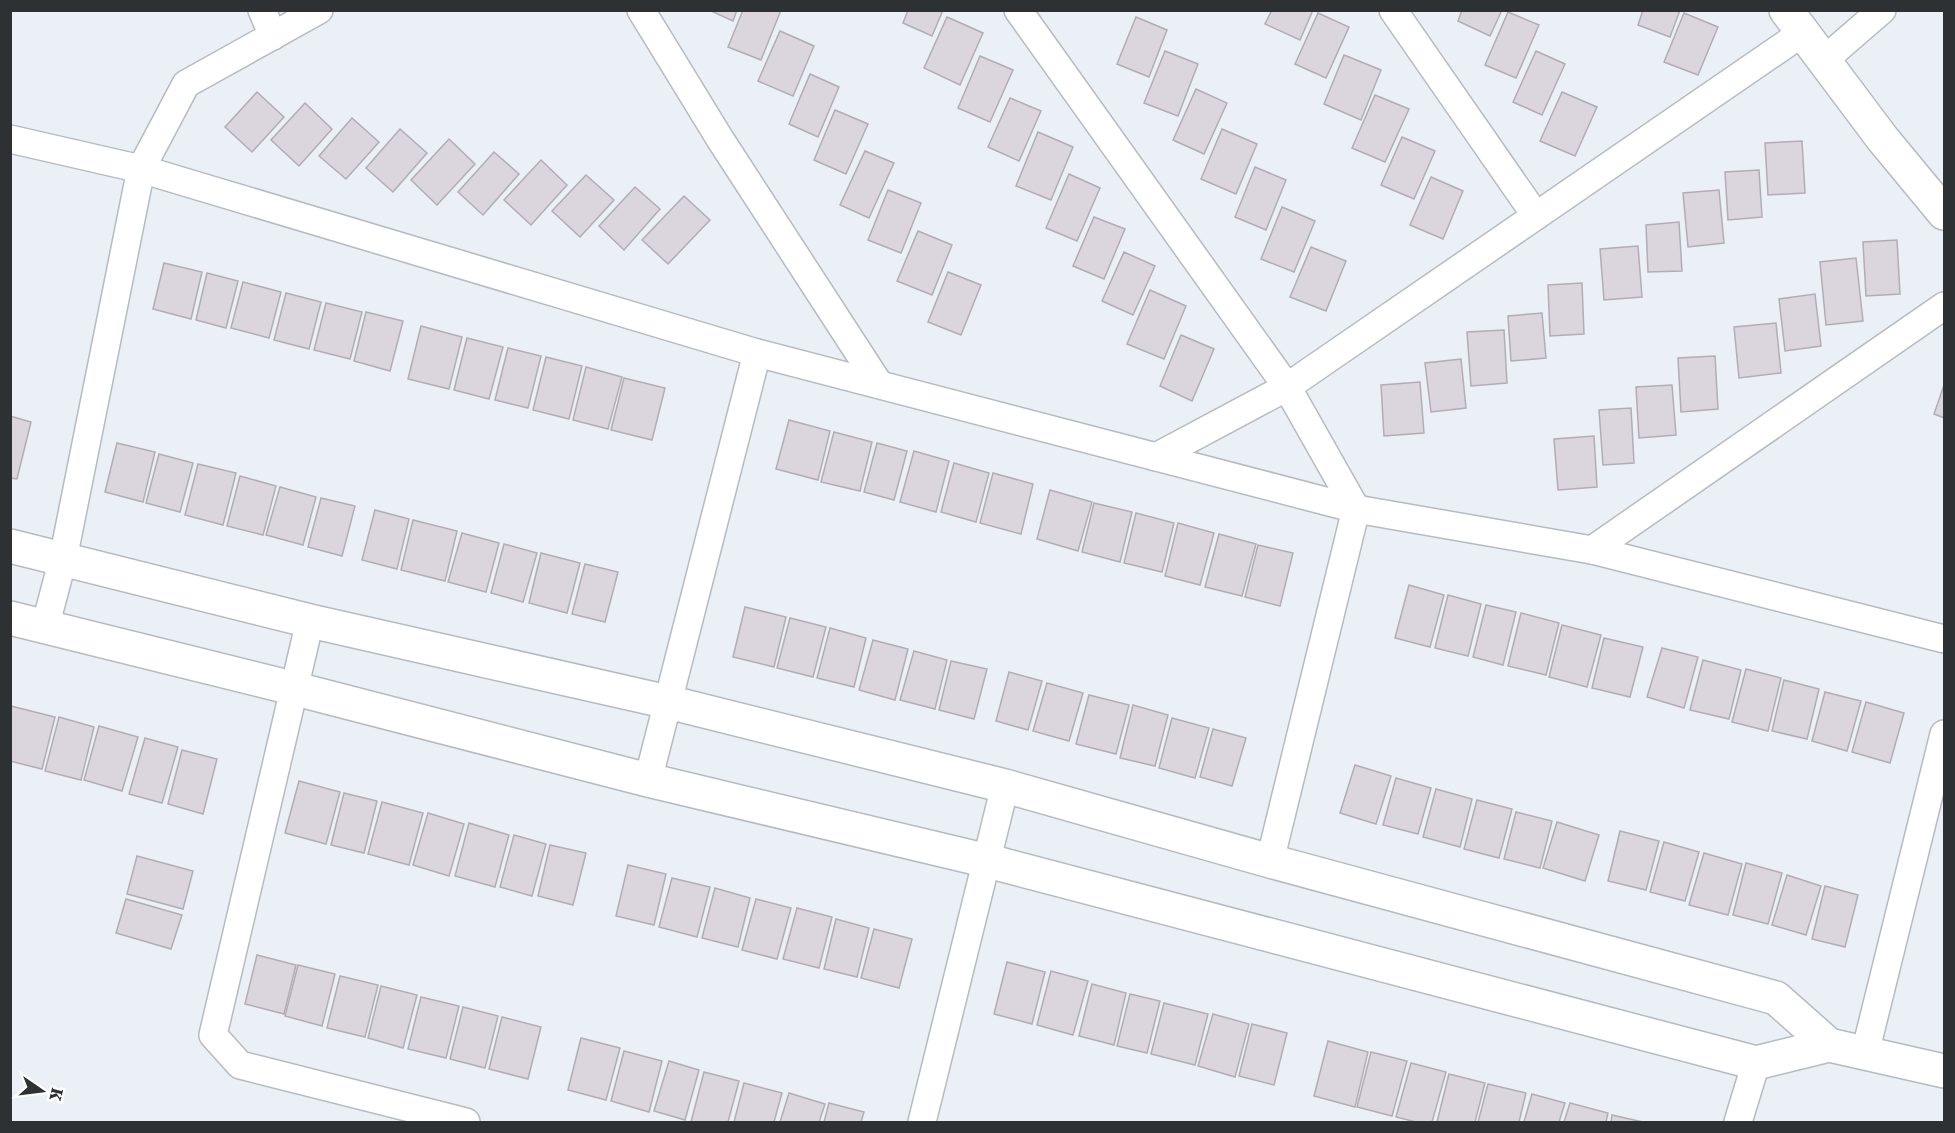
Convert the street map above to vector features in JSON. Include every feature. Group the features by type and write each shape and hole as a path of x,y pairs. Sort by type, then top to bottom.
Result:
{"street":[{"path":"262,10 273,36"},
{"path":"45,627 63,559 141,169 186,84 319,10"},
{"path":"641,10 720,139 879,384"},
{"path":"1018,10 1287,387 1356,509 1270,861"},
{"path":"1393,10 1536,216"},
{"path":"1823,61 1882,10"},
{"path":"1156,457 1287,387 1536,216 1794,22 1882,138 1944,213"},
{"path":"10,139 141,169 757,352 1356,509 1592,550 1944,639"},
{"path":"1592,550 1944,306"},
{"path":"648,780 757,352"},
{"path":"10,546 310,621 668,702 1005,786 1270,861 1776,998 1829,1045"},
{"path":"10,618 648,780 988,861 1756,1063 1829,1045 1944,1071"},
{"path":"310,621 296,689 213,1035 240,1065 466,1122"},
{"path":"1866,1053 1944,734"},
{"path":"922,1122 1005,786"},
{"path":"1738,1122 1756,1063"}],"building":[{"path":"709,10 737,10 733,21"},
{"path":"743,10 781,10 761,60 728,47"},
{"path":"908,10 943,10 932,36 903,23"},
{"path":"1272,10 1313,10 1300,40 1265,24"},
{"path":"1462,10 1502,10 1490,36 1458,21"},
{"path":"1643,10 1680,10 1670,37 1638,25"},
{"path":"1508,12 1539,25 1516,78 1485,65"},
{"path":"1318,13 1349,27 1326,78 1295,64"},
{"path":"1684,13 1718,27 1698,75 1664,62"},
{"path":"947,17 983,33 960,85 924,68"},
{"path":"1136,17 1167,30 1149,77 1117,64"},
{"path":"780,31 814,46 793,96 758,81"},
{"path":"1165,51 1198,64 1178,116 1144,103"},
{"path":"1536,51 1565,64 1542,115 1513,102"},
{"path":"1344,55 1381,70 1361,120 1324,104"},
{"path":"980,56 1013,70 990,122 958,108"},
{"path":"810,74 839,87 818,137 789,124"},
{"path":"1196,89 1227,103 1204,154 1173,140"},
{"path":"257,92 284,117 252,152 225,127"},
{"path":"1562,92 1597,107 1575,156 1540,141"},
{"path":"1375,95 1409,109 1385,162 1352,148"},
{"path":"1010,98 1041,111 1019,161 988,147"},
{"path":"305,103 332,129 299,166 271,140"},
{"path":"835,110 868,124 846,174 814,160"},
{"path":"352,118 379,142 346,179 319,156"},
{"path":"400,129 427,153 393,192 366,168"},
{"path":"1222,129 1257,144 1236,194 1201,179"},
{"path":"1038,132 1073,147 1051,200 1016,186"},
{"path":"1402,137 1435,151 1414,199 1381,185"},
{"path":"449,139 475,164 437,205 411,180"},
{"path":"1802,141 1805,193 1768,195 1765,143"},
{"path":"865,151 894,163 869,218 840,205"},
{"path":"494,152 519,174 483,215 458,192"},
{"path":"541,160 567,185 531,225 504,200"},
{"path":"1255,167 1286,180 1266,230 1235,217"},
{"path":"1759,170 1762,217 1728,220 1725,172"},
{"path":"1069,174 1100,188 1077,241 1046,228"},
{"path":"586,175 614,200 580,237 552,211"},
{"path":"1431,177 1463,191 1443,239 1410,225"},
{"path":"635,187 660,209 624,250 599,226"},
{"path":"888,190 921,203 901,253 868,240"},
{"path":"1719,190 1724,243 1688,247 1683,193"},
{"path":"684,196 710,220 668,264 642,240"},
{"path":"1282,207 1315,221 1294,272 1261,259"},
{"path":"1094,217 1125,229 1104,279 1073,266"},
{"path":"1679,222 1682,271 1648,272 1646,225"},
{"path":"918,231 952,245 932,295 897,281"},
{"path":"1897,240 1900,294 1866,296 1863,242"},
{"path":"1638,246 1642,297 1604,300 1600,249"},
{"path":"1311,247 1346,261 1326,311 1290,297"},
{"path":"1124,252 1155,266 1133,315 1102,301"},
{"path":"1856,258 1863,321 1826,325 1820,262"},
{"path":"164,263 202,272 191,319 153,309"},
{"path":"948,272 981,285 961,335 928,322"},
{"path":"207,273 238,281 226,328 196,320"},
{"path":"243,282 281,292 269,338 231,328"},
{"path":"1582,283 1584,334 1550,336 1548,285"},
{"path":"1150,290 1186,306 1164,359 1127,344"},
{"path":"286,293 321,302 309,349 274,340"},
{"path":"1815,294 1821,346 1785,351 1779,299"},
{"path":"326,303 362,312 350,359 314,350"},
{"path":"366,312 403,321 390,371 354,361"},
{"path":"1542,313 1546,358 1511,361 1508,316"},
{"path":"1776,323 1781,373 1739,378 1734,327"},
{"path":"421,326 462,337 449,389 408,379"},
{"path":"1504,330 1507,383 1471,386 1467,332"},
{"path":"1181,335 1214,349 1192,401 1160,386"},
{"path":"467,338 503,347 489,399 454,390"},
{"path":"508,348 541,356 528,408 495,400"},
{"path":"1715,356 1718,409 1681,412 1678,358"},
{"path":"546,357 582,366 569,419 533,410"},
{"path":"1461,359 1466,408 1431,412 1425,363"},
{"path":"586,367 622,377 608,429 573,420"},
{"path":"624,378 665,388 652,440 611,430"},
{"path":"1420,382 1424,433 1384,436 1381,385"},
{"path":"1672,385 1676,435 1639,438 1636,387"},
{"path":"1944,385 1944,418 1934,414"},
{"path":"1631,408 1634,463 1603,465 1599,410"},
{"path":"10,416 31,422 17,479 10,478"},
{"path":"789,420 830,431 818,480 776,469"},
{"path":"834,432 872,442 860,491 821,482"},
{"path":"1594,436 1597,487 1558,490 1554,439"},
{"path":"117,443 155,452 143,502 105,492"},
{"path":"877,443 907,451 894,500 864,492"},
{"path":"914,451 949,461 936,512 900,502"},
{"path":"159,454 193,463 180,512 146,503"},
{"path":"954,463 989,473 976,522 941,512"},
{"path":"198,464 236,473 223,525 185,515"},
{"path":"993,473 1033,484 1021,534 980,523"},
{"path":"240,476 276,486 263,535 227,526"},
{"path":"280,487 316,497 303,545 266,535"},
{"path":"1050,490 1092,502 1078,551 1037,539"},
{"path":"321,498 355,506 342,556 308,547"},
{"path":"1094,503 1132,512 1120,562 1082,552"},
{"path":"375,510 409,519 397,569 362,560"},
{"path":"1136,513 1174,523 1162,572 1124,563"},
{"path":"413,520 457,531 445,581 401,570"},
{"path":"1178,523 1214,533 1200,585 1165,576"},
{"path":"462,533 499,543 486,592 448,582"},
{"path":"1219,534 1256,544 1242,596 1205,587"},
{"path":"504,544 537,553 523,602 491,593"},
{"path":"1258,545 1293,553 1280,606 1245,597"},
{"path":"541,553 580,563 567,613 529,603"},
{"path":"585,564 618,572 605,622 572,614"},
{"path":"1409,585 1444,595 1430,647 1395,638"},
{"path":"1448,595 1481,604 1468,656 1435,648"},
{"path":"1486,605 1516,612 1503,665 1473,657"},
{"path":"745,607 786,617 774,667 733,657"},
{"path":"1521,613 1559,623 1546,675 1508,666"},
{"path":"790,618 826,627 813,677 777,668"},
{"path":"1562,625 1601,635 1587,687 1549,677"},
{"path":"830,628 866,638 854,687 817,678"},
{"path":"1604,638 1643,647 1630,697 1592,688"},
{"path":"873,640 908,649 895,700 859,690"},
{"path":"1662,648 1698,657 1684,708 1647,697"},
{"path":"914,651 947,660 935,709 900,700"},
{"path":"1703,660 1741,670 1729,719 1690,710"},
{"path":"951,661 987,669 974,719 939,710"},
{"path":"1746,669 1781,678 1768,731 1732,722"},
{"path":"1009,672 1042,681 1028,730 996,721"},
{"path":"1784,680 1819,689 1807,739 1772,731"},
{"path":"1047,683 1083,693 1069,741 1033,731"},
{"path":"1825,692 1861,701 1847,751 1812,741"},
{"path":"1089,695 1129,705 1116,754 1076,744"},
{"path":"1866,702 1904,713 1890,763 1852,752"},
{"path":"1133,705 1168,715 1155,766 1120,758"},
{"path":"11,706 55,717 42,769 10,761"},
{"path":"59,717 94,727 81,780 45,771"},
{"path":"1172,718 1209,728 1195,778 1159,768"},
{"path":"99,726 138,737 122,791 84,780"},
{"path":"1213,729 1246,738 1232,786 1200,777"},
{"path":"145,738 178,747 162,803 129,794"},
{"path":"182,750 217,759 203,814 168,804"},
{"path":"1355,765 1391,776 1376,824 1340,813"},
{"path":"1396,778 1431,788 1418,834 1383,825"},
{"path":"299,781 340,792 326,844 285,833"},
{"path":"1436,789 1472,799 1460,847 1423,837"},
{"path":"344,793 377,801 364,853 331,845"},
{"path":"1477,800 1512,809 1499,858 1464,849"},
{"path":"382,802 423,813 409,865 368,854"},
{"path":"1516,812 1552,821 1540,868 1504,859"},
{"path":"428,813 464,824 449,876 413,865"},
{"path":"1557,822 1599,835 1585,881 1543,868"},
{"path":"469,823 509,835 495,887 455,876"},
{"path":"1620,831 1659,841 1646,890 1608,881"},
{"path":"514,835 546,844 532,896 500,887"},
{"path":"1664,842 1699,852 1685,901 1650,892"},
{"path":"550,845 586,853 573,905 538,896"},
{"path":"1704,853 1742,864 1728,915 1689,905"},
{"path":"137,856 193,871 183,909 127,894"},
{"path":"1746,863 1782,873 1768,924 1733,915"},
{"path":"628,865 666,874 654,925 616,916"},
{"path":"1787,875 1821,886 1806,935 1772,925"},
{"path":"672,878 710,887 697,937 659,927"},
{"path":"1825,886 1858,895 1845,947 1812,939"},
{"path":"715,888 750,898 738,947 702,938"},
{"path":"126,899 182,915 171,949 116,933"},
{"path":"756,899 791,908 777,959 742,950"},
{"path":"797,908 832,917 819,968 783,959"},
{"path":"836,919 869,928 857,977 824,969"},
{"path":"874,929 912,939 899,988 861,978"},
{"path":"257,955 296,965 284,1014 245,1004"},
{"path":"1007,962 1045,972 1032,1024 994,1014"},
{"path":"298,965 335,974 322,1026 285,1016"},
{"path":"1051,971 1088,981 1073,1035 1037,1025"},
{"path":"340,976 378,985 365,1037 327,1028"},
{"path":"1092,984 1126,993 1114,1045 1079,1036"},
{"path":"381,986 417,995 403,1048 368,1038"},
{"path":"1130,994 1160,1001 1147,1053 1117,1046"},
{"path":"421,997 459,1006 446,1058 408,1049"},
{"path":"1164,1003 1208,1014 1195,1065 1151,1054"},
{"path":"463,1007 498,1016 485,1068 450,1059"},
{"path":"1213,1014 1249,1024 1235,1077 1198,1066"},
{"path":"502,1017 541,1027 528,1079 489,1069"},
{"path":"1252,1024 1287,1033 1274,1085 1239,1076"},
{"path":"581,1038 620,1048 606,1100 568,1090"},
{"path":"1328,1041 1368,1052 1355,1107 1314,1096"},
{"path":"624,1051 662,1061 649,1112 611,1101"},
{"path":"1371,1052 1407,1061 1392,1116 1357,1107"},
{"path":"669,1061 699,1070 685,1120 654,1111"},
{"path":"1411,1063 1446,1072 1432,1122 1416,1122 1396,1117"},
{"path":"704,1072 739,1081 728,1122 691,1122"},
{"path":"1449,1074 1485,1083 1475,1122 1437,1122"},
{"path":"744,1083 782,1093 774,1122 734,1122"},
{"path":"1488,1084 1526,1093 1519,1122 1478,1122"},
{"path":"789,1093 825,1104 819,1122 780,1122"},
{"path":"1532,1094 1565,1103 1559,1122 1524,1122"},
{"path":"829,1103 864,1112 861,1122 824,1122"},
{"path":"1570,1103 1608,1113 1606,1122 1564,1122"},
{"path":"1612,1115 1643,1122 1611,1122"}]}
